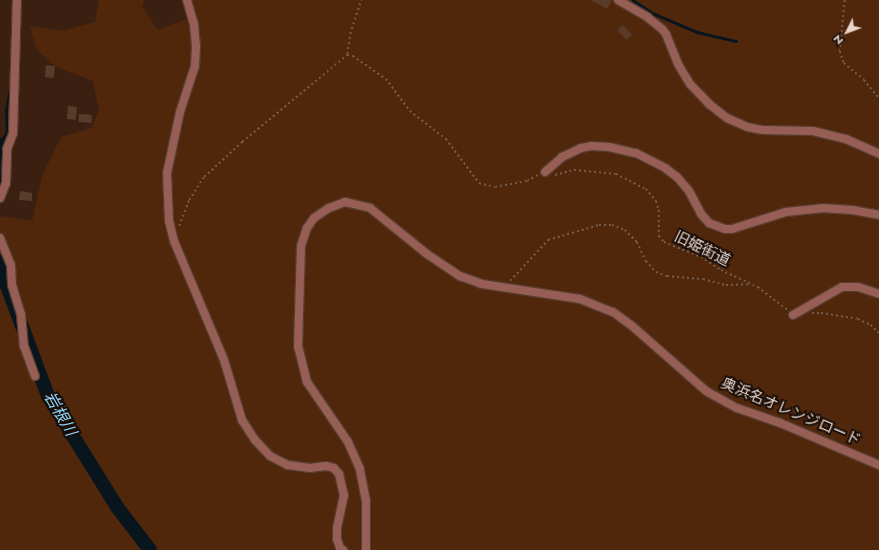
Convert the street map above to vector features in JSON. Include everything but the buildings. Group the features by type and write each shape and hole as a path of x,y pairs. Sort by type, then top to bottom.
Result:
{"street":[{"path":"0,198 6,183 7,149 13,133 17,0"},
{"path":"187,0 194,24 196,46 195,66 180,112 167,173 169,221 174,241 224,360 242,420 255,440 270,456 288,465 310,468 326,466 334,468 339,474 344,494 337,528 337,539 340,548 343,550"},
{"path":"618,0 647,17 662,29 666,34 678,64 690,84 709,104 727,118 747,127 763,130 813,131 846,139 879,154"},
{"path":"545,172 562,157 581,148 591,146 609,146 636,153 665,168 677,177 690,191 702,214 709,223 725,229 732,229 786,212 822,208 852,210 879,215"},
{"name":"奥浜名オレンジロード","path":"366,550 366,501 360,469 348,442 307,382 298,347 301,246 307,228 314,218 329,208 345,202 370,208 427,254 460,276 482,284 580,299 613,312 631,325 706,391 737,408 780,423 879,465"},
{"path":"0,238 11,265 12,285 21,314 24,346 35,376"},
{"path":"793,315 842,287 858,287 879,294"}],"path":[{"path":"174,241 183,211 195,188 204,177 242,142 347,55 350,34 362,0"},
{"path":"845,0 840,51 844,63 864,80 879,98"},
{"name":"旧姫街道","path":"347,55 353,56 386,79 410,111 446,139 479,183 486,186 495,187 527,181 545,172 556,175 574,170 616,174 646,189 656,201 659,210 659,236 664,242 701,256 721,270 751,284 765,292 793,315"},
{"path":"504,288 536,251 548,240 599,225 612,225 625,230 637,242 646,261 656,272 667,276 703,279 726,285 751,284"},
{"path":"807,314 821,313 858,319 871,325 879,333"}],"shaded area":[{"path":"99,0 144,0 142,7 158,30 192,17 189,0 879,0 879,550 0,550 0,216 32,221 42,176 61,137 92,128 99,110 93,81 55,66 36,49 30,26 63,31 95,22"}],"waterway":[{"path":"633,0 652,13 697,32 736,41"},
{"name":"岩根川","path":"0,145 7,131 6,111 11,82"},
{"name":"岩根川","path":"0,184 2,178 1,145"},
{"name":"岩根川","path":"0,262 0,267 48,396 117,507 150,550"}]}
